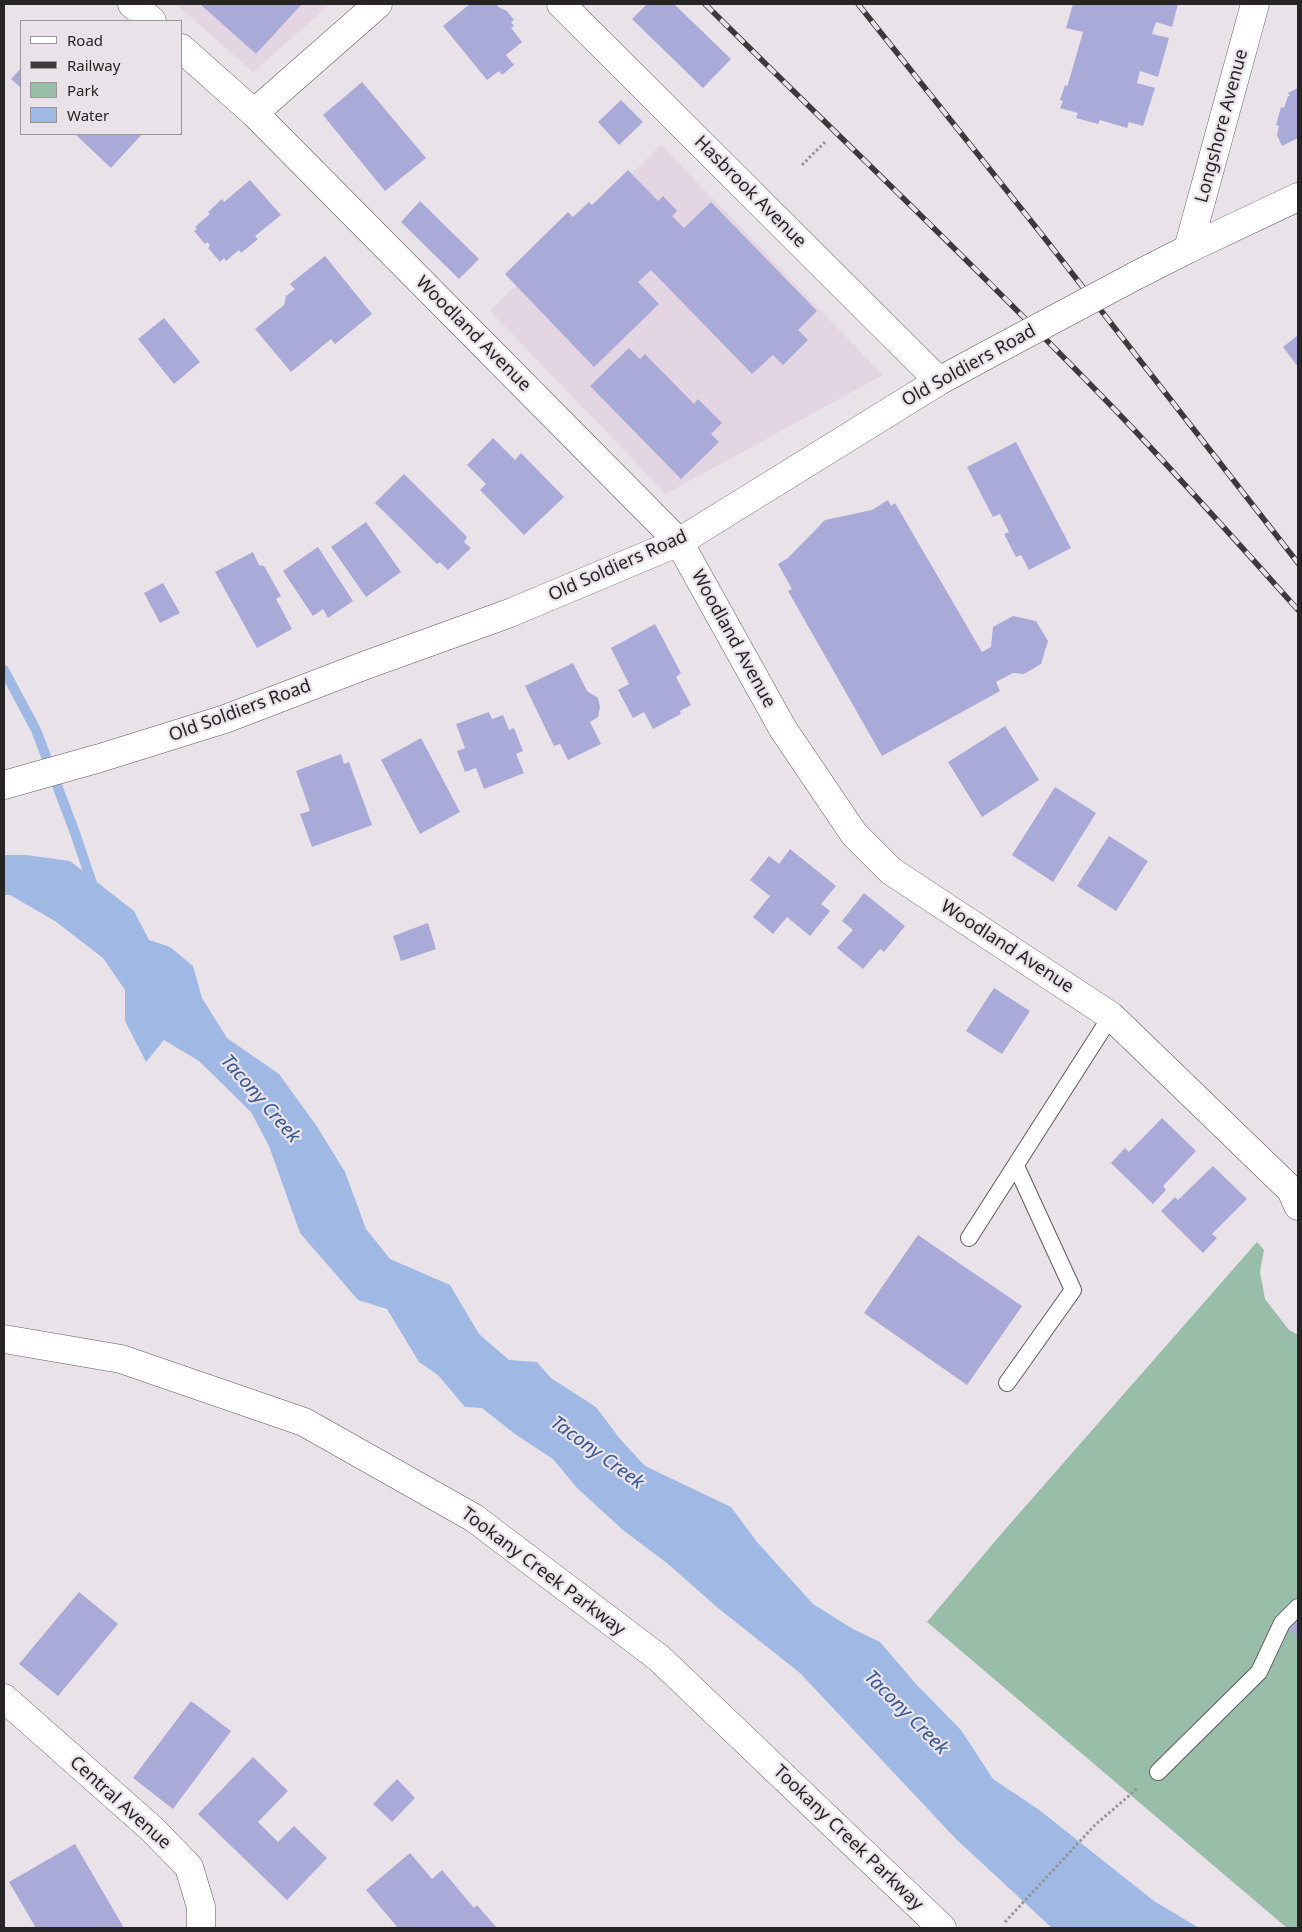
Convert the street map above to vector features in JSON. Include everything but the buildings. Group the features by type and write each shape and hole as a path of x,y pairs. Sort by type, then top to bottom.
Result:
{"street":[{"path":"254,114 378,4"},
{"name":"Hasbrook Avenue","path":"561,4 939,381"},
{"name":"Longshore Avenue","path":"1188,249 1255,4"},
{"name":"Woodland Avenue","path":"182,49 254,114 679,542 783,729 854,834 891,871 1111,1016 1291,1190 1298,1206"},
{"name":"Old Soldiers Road","path":"7,784 225,720 366,665 510,614 679,542 939,381 1135,276 1298,197"},
{"name":"Tookany Creek Parkway","path":"4,1340 121,1359 304,1422 474,1518 659,1658 942,1928"},
{"name":"Central Avenue","path":"4,1698 152,1829 189,1867 201,1906 201,1928"}],"lane":[{"path":"969,1238 1111,1016"},
{"path":"1007,1383 1073,1290 1016,1166"},
{"path":"1158,1772 1259,1672 1282,1623 1298,1607"}],"path":[{"path":"802,165 825,142"},
{"path":"1005,1922 1095,1825 1158,1772"}],"shaded area":[{"path":"176,4 330,4 253,72"},
{"path":"661,145 883,375 666,494 490,311"}],"green space":[{"path":"1257,1242 1264,1250 1260,1272 1265,1299 1289,1330 1298,1335 1298,1928 1287,1928 927,1622 1002,1533"}],"water":[{"name":"Tacony Creek","path":"4,855 26,855 70,861 134,911 149,940 170,947 193,966 202,998 227,1038 279,1074 316,1125 345,1172 366,1229 390,1259 450,1285 479,1334 509,1360 537,1362 551,1378 596,1407 620,1439 645,1466 731,1507 757,1542 813,1604 853,1629 880,1642 916,1684 961,1730 993,1779 1038,1809 1154,1901 1199,1928 1052,1928 956,1839 800,1673 718,1608 668,1564 623,1530 577,1488 553,1459 515,1434 482,1408 465,1407 438,1375 419,1362 387,1309 358,1300 300,1233 269,1146 251,1112 199,1061 164,1040 146,1062 125,1021 125,990 103,958 55,921 10,895 4,895"}],"waterway":[{"path":"4,670 36,730 94,889"}],"railway":[{"path":"705,4 966,260 1120,415 1298,610"},
{"path":"858,4 1043,236 1298,563"}]}
